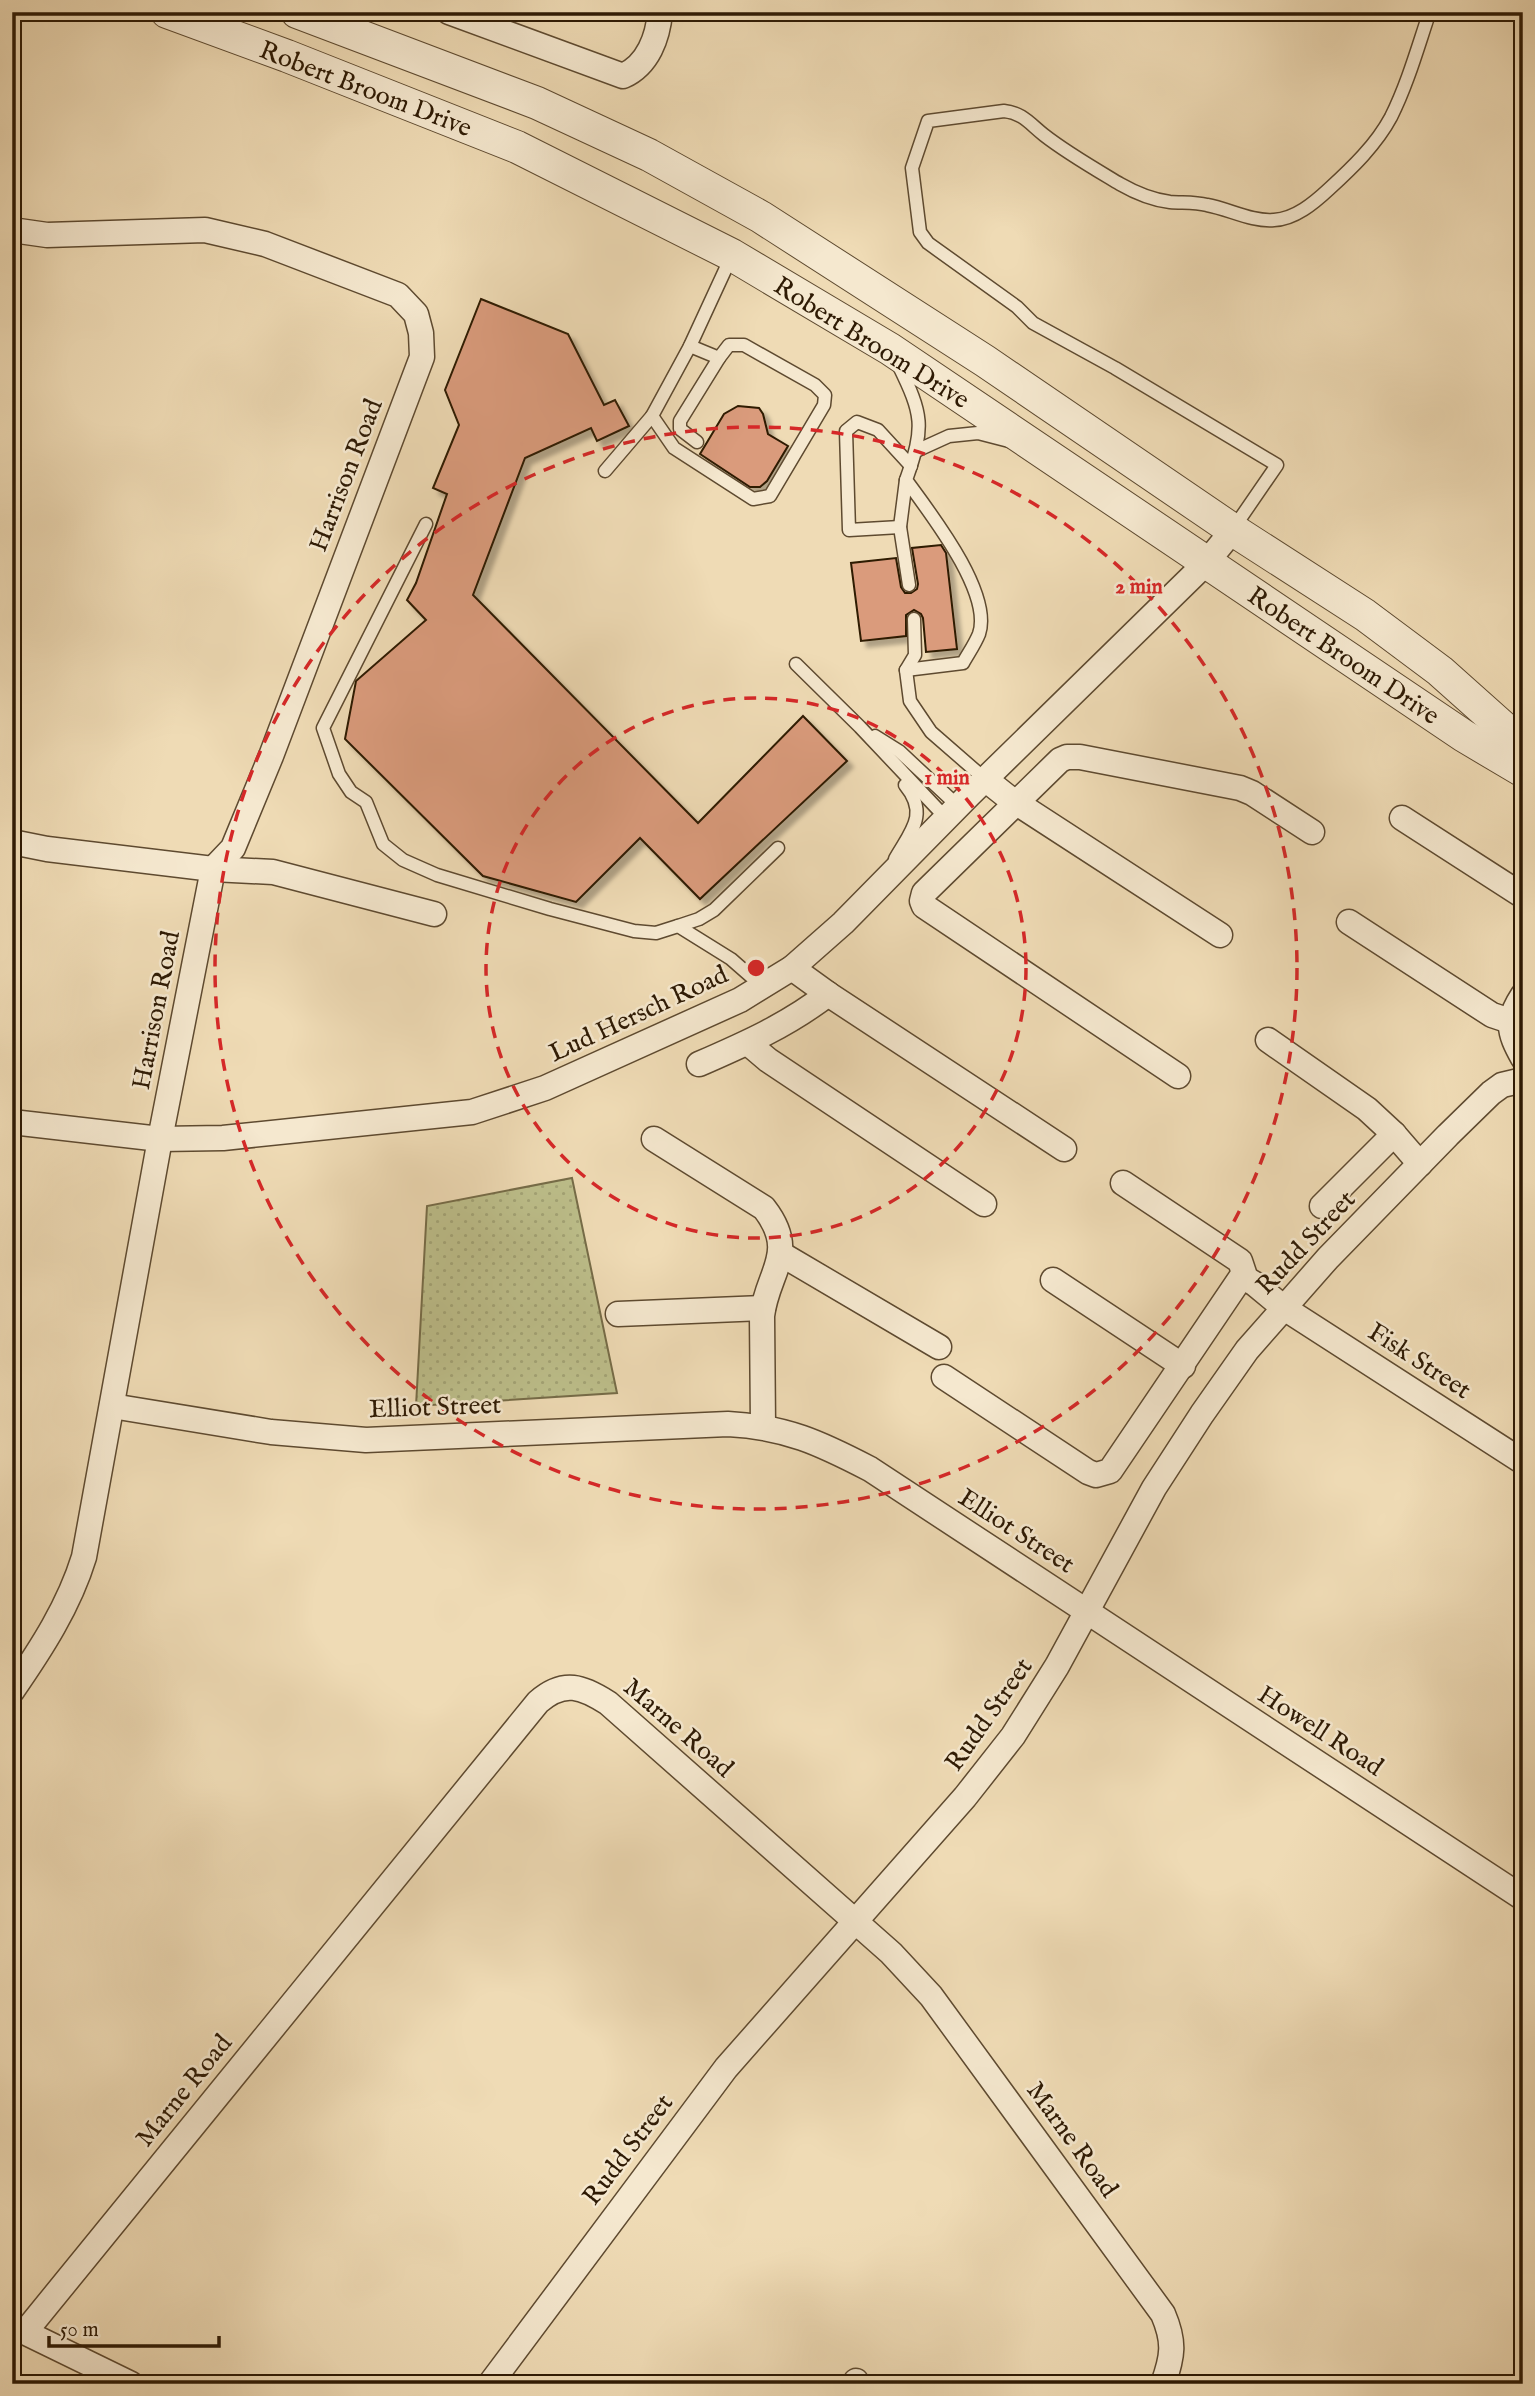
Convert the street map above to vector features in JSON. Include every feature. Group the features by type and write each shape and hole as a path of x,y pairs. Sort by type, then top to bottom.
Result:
{"street":[{"name":"Robert Broom Drive","path":"167,12 517,147 732,255 890,349 1464,736 1523,771"},
{"name":"Robert Broom Drive","path":"298,12 537,103 649,155 750,211 823,255 1233,530 1366,615 1440,671 1523,745"},
{"path":"449,12 623,76 634,70 651,48 659,27 660,12"},
{"name":"Harrison Road","path":"12,230 47,234 205,230 265,244 398,295 416,314 421,333 422,357 271,755 233,848 213,869 160,1139 84,1557 75,1586 40,1652 12,1691"},
{"name":"Lud Hersch Road","path":"12,1122 160,1139 223,1138 472,1112 545,1088 763,988 792,968 843,923 985,779 1206,563 1233,530"},
{"path":"1178,1076 925,906 922,901 924,893 1066,757 1080,757 1240,788 1312,832"},
{"path":"985,779 1016,803 1220,935"},
{"path":"1402,818 1523,896"},
{"path":"12,842 47,849 213,869 273,872 435,914"},
{"path":"1349,922 1492,1015 1510,1021"},
{"path":"792,968 1064,1149"},
{"path":"699,1064 748,1043 801,1014 828,994"},
{"path":"1523,995 1510,1021 1511,1032 1523,1058"},
{"path":"1268,1040 1367,1109 1420,1164"},
{"path":"748,1043 768,1060 984,1204"},
{"name":"Rudd Street","path":"490,2384 704,2095 985,1773 1020,1725 1057,1666 1154,1488 1202,1413 1247,1350 1328,1258 1491,1093 1502,1086 1523,1080"},
{"path":"1322,1206 1394,1134"},
{"path":"654,1139 764,1208 772,1218 780,1239 781,1254 763,1308 762,1426"},
{"name":"Fisk Street","path":"1123,1183 1240,1261 1244,1268 1243,1277 1284,1308 1523,1462"},
{"path":"781,1254 939,1347"},
{"path":"944,1377 1088,1472 1096,1475 1111,1471 1243,1277"},
{"path":"1053,1280 1182,1366"},
{"path":"618,1314 763,1308"},
{"name":"Elliot Street","path":"112,1406 271,1432 366,1440 728,1424 762,1426 822,1444 870,1469 1087,1612"},
{"name":"Howell Road","path":"1087,1612 1523,1898"},
{"name":"Marne Road","path":"18,2329 508,1738 546,1694 570,1687 580,1688 608,1703 891,1953 949,2018 1163,2314 1170,2331 1173,2350 1163,2384"},
{"path":"18,2329 131,2384"}],"lane":[{"path":"1233,530 1277,465 1115,368 1033,323 1017,307 928,243 920,232 912,168 928,121 1004,111 1015,112 1044,135 1123,186 1145,195 1168,202 1207,205 1265,220 1284,219 1296,215 1358,162 1390,119 1403,90 1428,12"},
{"path":"605,471 652,416 690,346 732,255"},
{"path":"652,416 674,448 753,499 770,496 824,405 825,395 815,385 744,345 729,345 680,421 680,429 697,442"},
{"path":"690,346 719,358"},
{"path":"890,349 920,418 916,452 906,480 900,527 909,586"},
{"path":"900,527 849,530 846,431 856,422 878,430 911,466"},
{"path":"916,452 949,436 978,433 1031,444"},
{"path":"906,480 961,563 980,604 979,633 963,663 906,670"},
{"path":"426,524 323,728 339,774 351,792 366,802 383,844 403,860 437,875 634,931 656,933 699,919 714,910 778,848"},
{"path":"914,619 915,655 906,670 910,701 931,732 985,779"},
{"path":"796,664 952,812"},
{"path":"860,727 911,792 918,817 879,886"},
{"path":"678,926 731,959 763,988"}],"green space":[{"path":"572,1178 617,1393 416,1406 427,1206"}],"building":[{"path":"481,299 568,334 604,405 615,400 629,426 597,441 591,428 525,458 473,595 698,823 803,716 847,761 700,899 640,838 576,902 483,876 345,739 356,681 426,620 407,600 416,583 447,494 433,488 459,425 445,390"},
{"path":"738,406 759,408 768,434 788,446 767,481 760,487 750,487 700,454 724,414"},
{"path":"941,545 946,553 957,649 926,652 923,618 914,610 906,615 906,636 861,641 851,563 896,558 901,587 905,593 911,593 917,589 918,584 912,548"}]}
